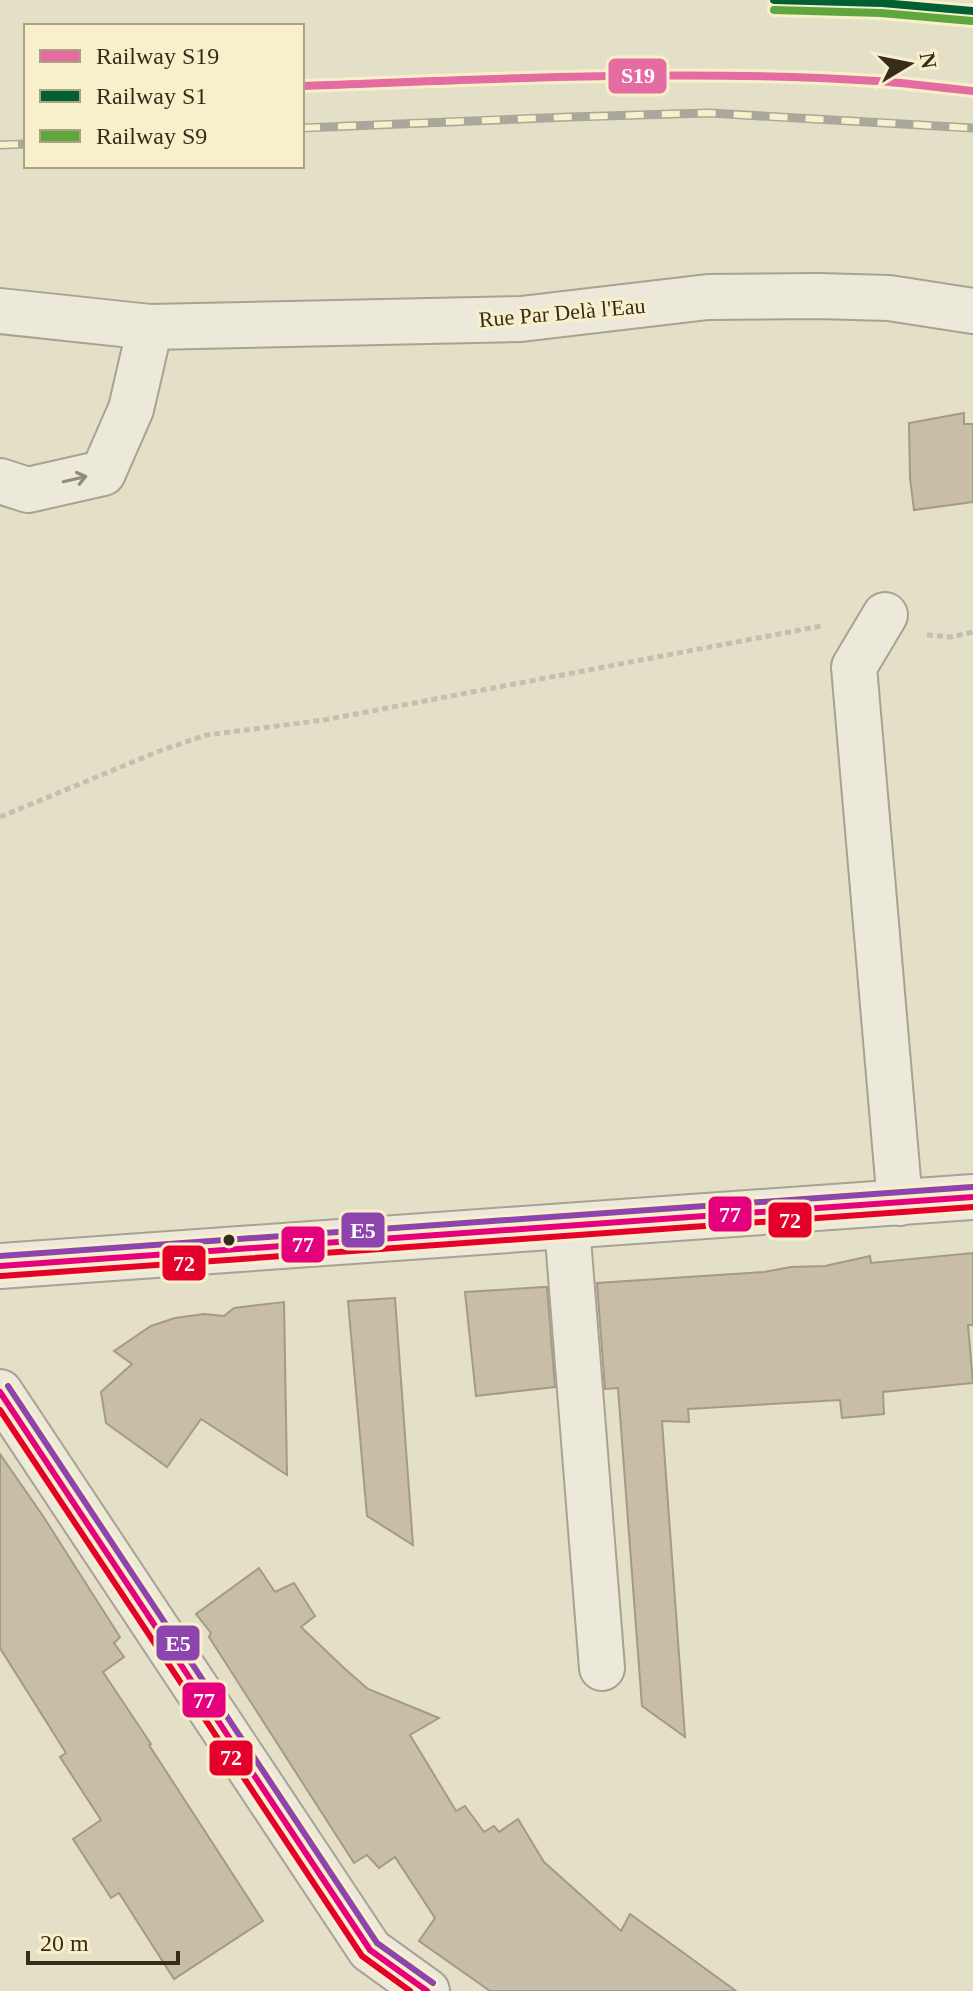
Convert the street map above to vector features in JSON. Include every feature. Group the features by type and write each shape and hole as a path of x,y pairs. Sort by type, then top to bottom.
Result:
{"street":[{"name":"Rue Par Delà l'Eau","path":"0,311 150,327 521,319 708,297 889,298 973,311"},
{"path":"0,481 28,490 103,473 131,409 150,327"},
{"path":"885,615 854,667 900,1203"},
{"path":"0,1266 973,1197"},
{"path":"567,1226 602,1668"},
{"path":"0,1392 370,1950 427,1991"}],"path":[{"path":"0,817 206,735 324,720 885,615"}],"building":[{"path":"964,413 964,424 973,424 973,502 914,510 909,423"},
{"path":"973,1253 973,1325 968,1325 973,1383 883,1392 884,1414 842,1418 840,1400 688,1409 689,1422 662,1421 685,1737 642,1706 618,1388 605,1389 597,1283 825,1266 870,1256 871,1263"},
{"path":"547,1287 555,1387 476,1396 465,1292"},
{"path":"395,1298 413,1545 367,1516 348,1301"},
{"path":"284,1302 287,1475 201,1419 167,1467 106,1423 101,1392 132,1364 114,1351 151,1326 175,1318 204,1314 224,1316 234,1308"},
{"path":"0,1454 120,1637 114,1643 124,1657 103,1672 263,1921 174,1979 119,1893 111,1898 73,1839 101,1820 60,1757 66,1753 0,1648"},
{"path":"259,1568 275,1592 294,1583 315,1616 301,1627 368,1689 439,1718 410,1735 456,1811 465,1806 484,1832 494,1826 499,1832 518,1819 544,1862 621,1931 630,1914 736,1991 490,1991 419,1941 435,1918 395,1857 379,1868 367,1855 354,1863 209,1637 211,1633 196,1614"}],"railway":[{"path":"304,128 709,113 973,128"},
{"path":"0,145 24,144"}],"rail line":[{"name":"S1","path":"774,0 882,3 973,11"},
{"name":"S9","path":"774,10 881,13 972,21"},
{"name":"S19","path":"304,86 589,76 733,76 876,81 973,91"}],"transit line":[{"name":"E5","path":"0,1256 972,1187"},
{"name":"77","path":"0,1266 973,1197"},
{"name":"72","path":"1,1276 973,1207"},
{"name":"E5","path":"8,1386 377,1943 433,1983"},
{"name":"77","path":"0,1392 370,1950 427,1991"},
{"name":"72","path":"0,1410 362,1956 410,1991"}]}
